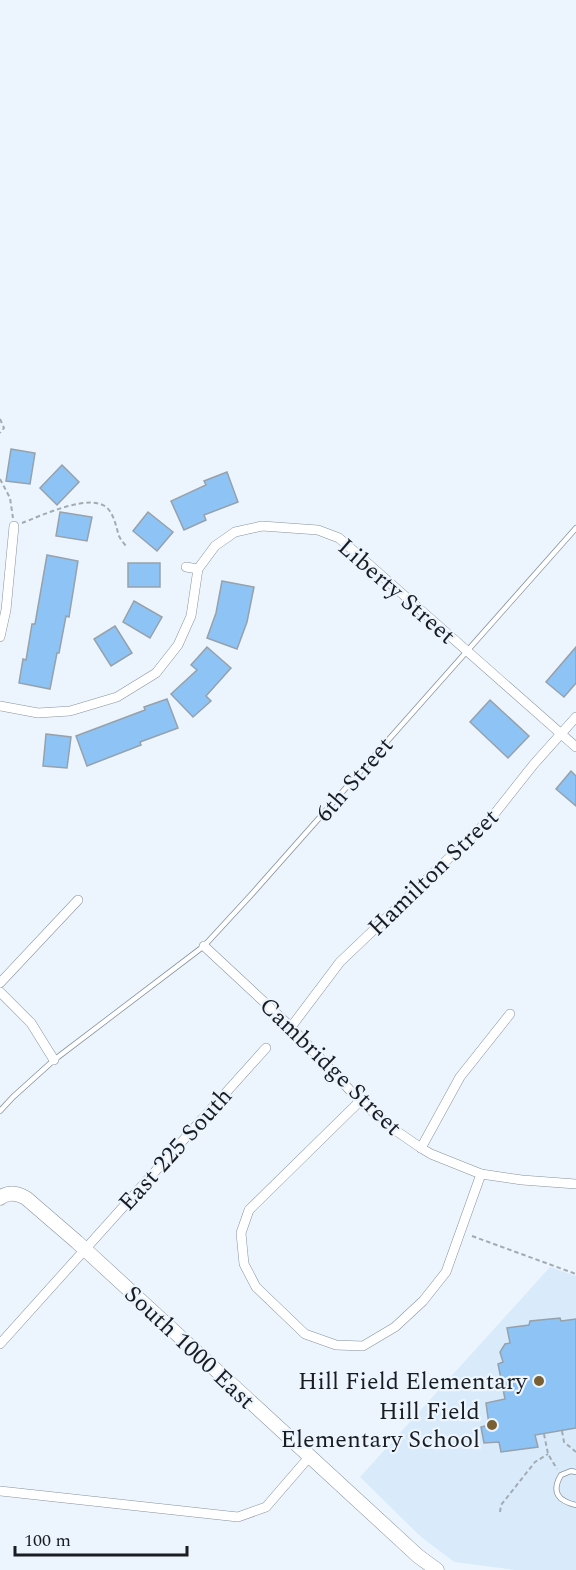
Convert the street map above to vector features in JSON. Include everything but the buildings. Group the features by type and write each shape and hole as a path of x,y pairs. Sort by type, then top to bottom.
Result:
{"street":[{"name":"Liberty Street","path":"0,706 38,713 70,711 117,697 156,673 178,645 191,616 198,569 215,546 235,532 262,525 318,530 339,538 576,747"},
{"path":"0,637 6,610 14,526"},
{"path":"186,567 198,569"},
{"name":"Hamilton Street","path":"291,1027 340,962 492,817 534,764 576,717"},
{"path":"0,983 78,900"},
{"name":"Cambridge Street","path":"204,946 291,1027 360,1101 421,1148 481,1174 576,1184"},
{"path":"0,992 31,1023 54,1060"},
{"path":"421,1148 460,1077 510,1014"},
{"name":"East 225 South","path":"0,1344 266,1048"},
{"path":"360,1101 249,1210 241,1233 244,1264 256,1287 305,1334 336,1345 363,1346 395,1327 423,1301 446,1272 481,1174"},
{"name":"South 1000 East","path":"6,1196 19,1193 26,1197 418,1556 437,1570"},
{"path":"0,1491 238,1517 266,1507 310,1456"}],"lane":[{"name":"6th Street","path":"54,1060 204,946 576,528"},
{"path":"0,1111 54,1060"},
{"path":"576,1472 571,1471 561,1475 556,1484 558,1496 566,1503 576,1505"}],"path":[{"path":"0,419 4,428 0,433"},
{"path":"0,479 10,498 14,526 69,506 84,502 97,503 108,508 114,517 120,538 128,547"},
{"path":"472,1236 576,1274"},
{"path":"562,1431 564,1442 576,1452"},
{"path":"544,1434 548,1454 557,1469"},
{"path":"500,1512 501,1505 535,1462 548,1454"}],"shaded area":[{"name":"Hill Field Elementary School","path":"550,1267 576,1276 576,1570 516,1570 454,1562 420,1536 360,1477"}],"place":[{"name":"Hill Field Elementary","path":"539,1381"},
{"name":"Hill Field Elementary School","path":"492,1425"}]}
